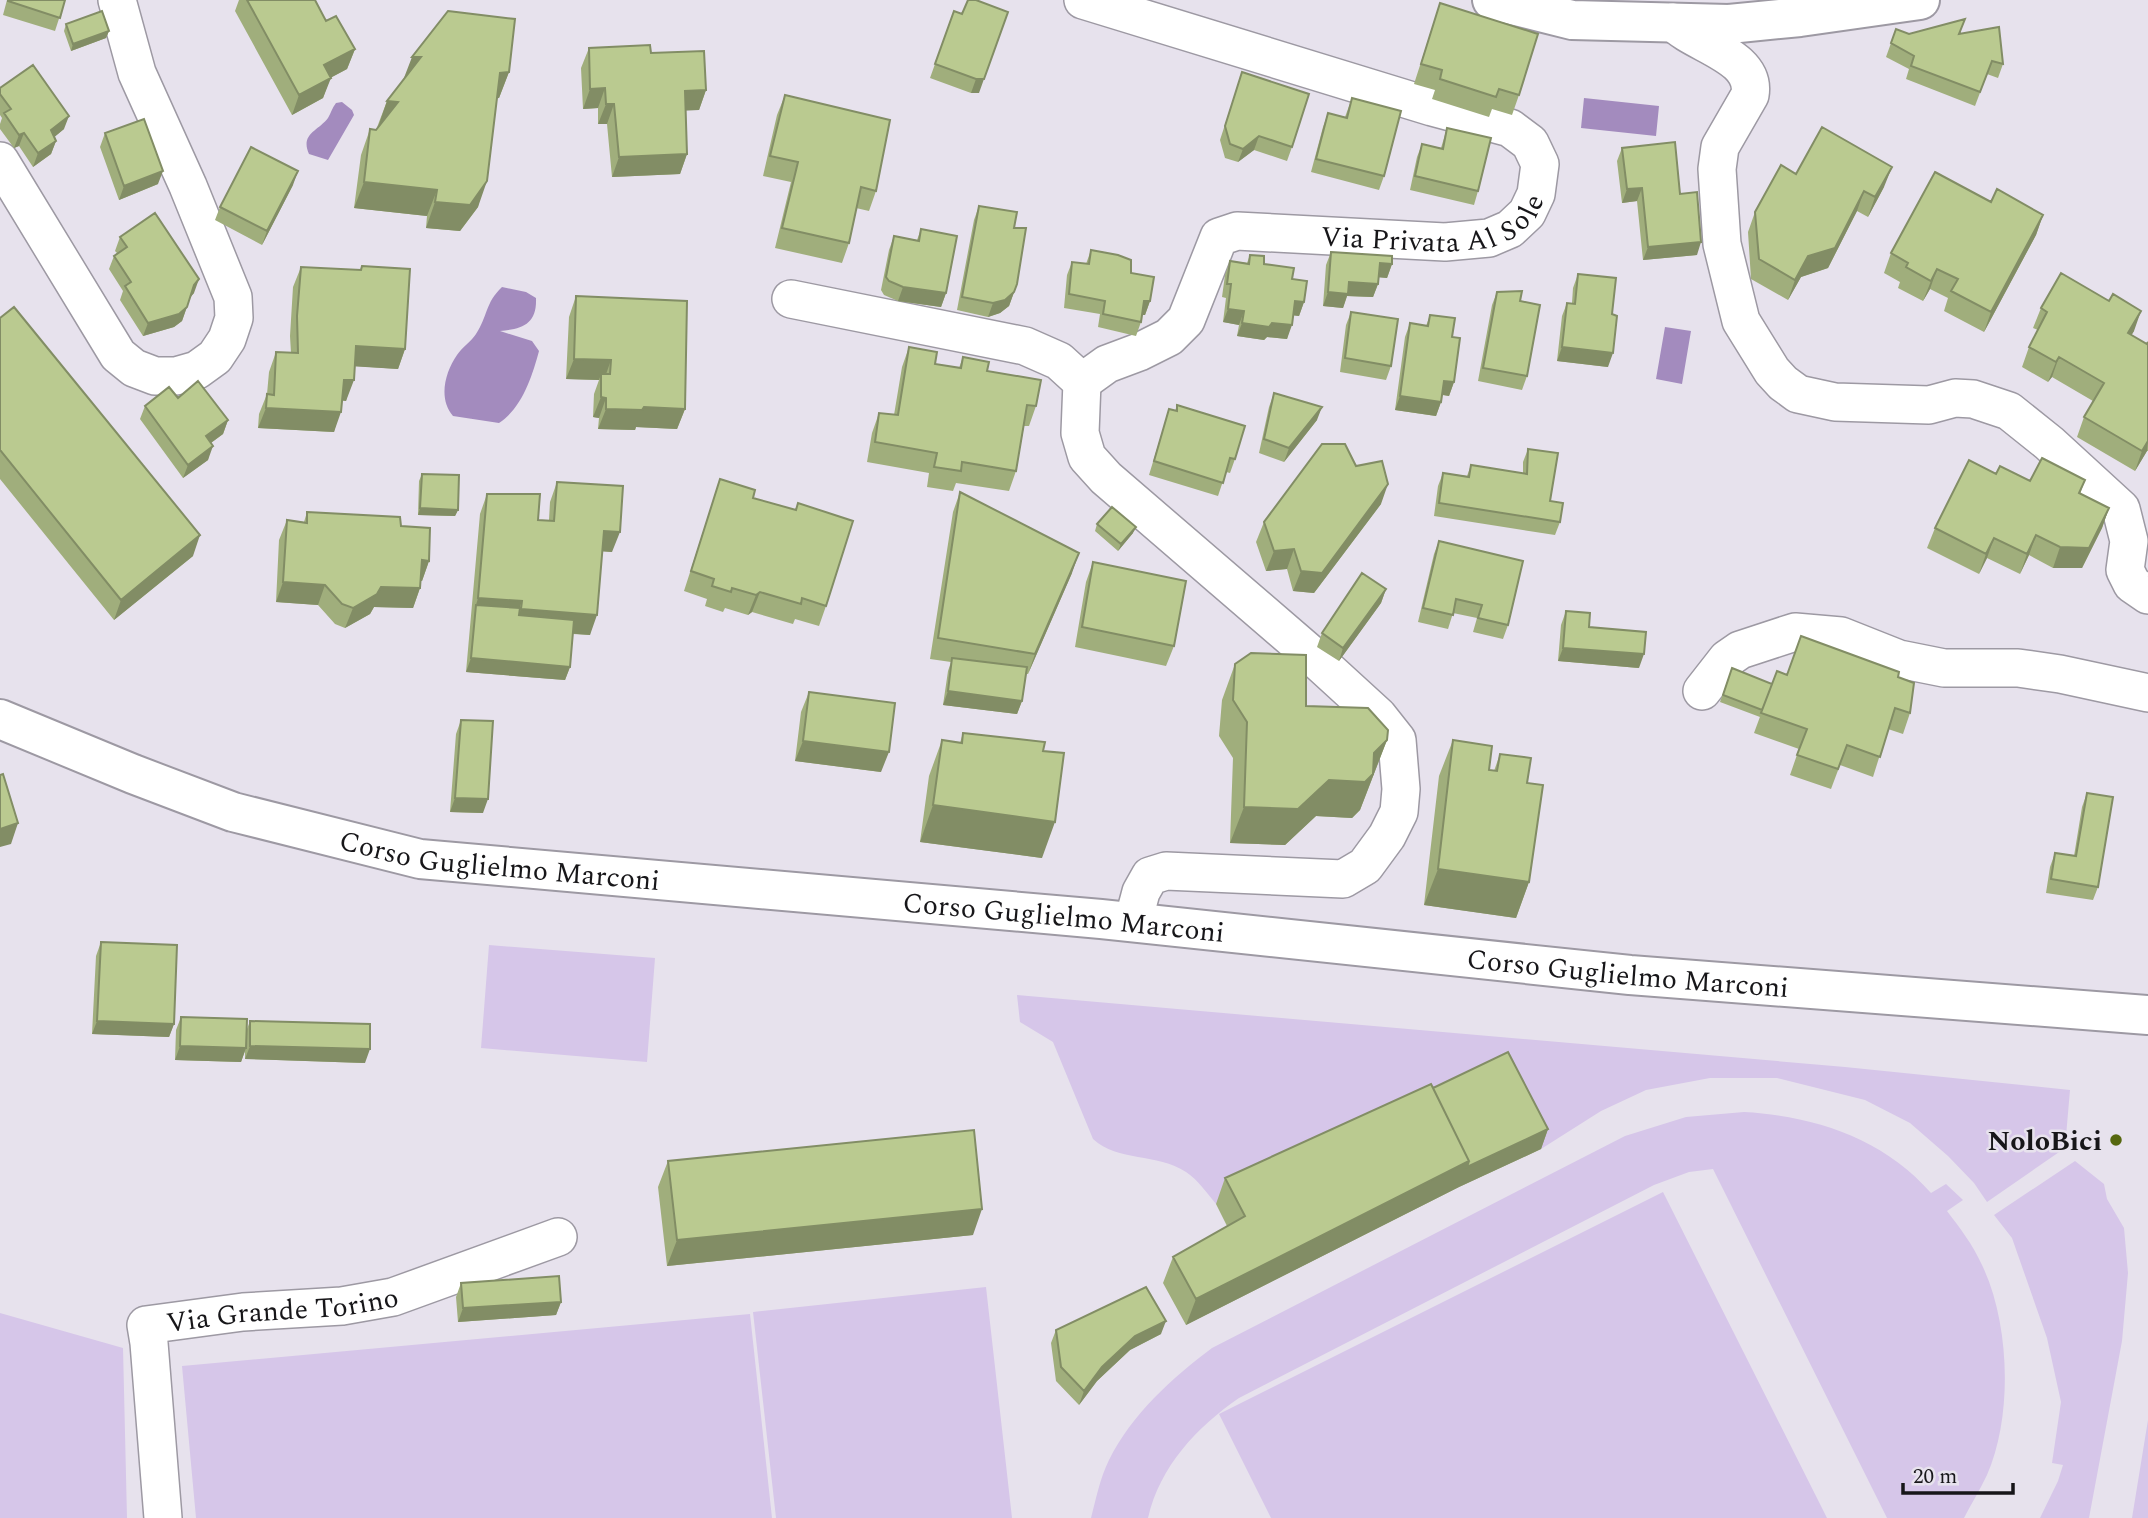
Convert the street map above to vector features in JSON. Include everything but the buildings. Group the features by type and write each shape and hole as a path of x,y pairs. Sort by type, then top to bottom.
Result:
{"main road":[{"path":"1492,0 1572,20 1729,24 1920,0"},
{"name":"Corso Guglielmo Marconi","path":"0,719 233,812 420,859 1133,922 1630,975 2148,1015"}],"street":[{"path":"0,161 118,355 134,368 155,376 176,376 197,370 215,357 228,339 234,318 233,297 188,186 136,74 117,0"},
{"name":"Via Privata Al Sole","path":"1082,382 1107,364 1169,337 1186,320 1219,237 1237,231 1445,242 1489,239 1510,229 1527,213 1536,194 1541,164 1530,143 1510,128 1432,107 1083,0"},
{"path":"1673,22 1692,37 1735,60 1746,72 1752,87 1751,95 1720,147 1717,169 1722,244 1741,320 1772,371 1798,394 1835,402 1929,405 1955,398 1973,399 2008,411 2049,443 2121,509 2129,541 2125,570 2132,584 2148,595"},
{"path":"791,299 1025,345 1059,361 1082,382 1080,433 1087,457 1106,478 1368,707 1397,740 1401,789 1399,812 1387,836 1365,866 1343,879 1166,871 1150,876 1141,892 1133,922"},
{"path":"1702,691 1727,659 1740,650 1794,632 1841,636 1899,659 1944,668 2018,668 2148,693"},
{"name":"Via Grande Torino","path":"163,1518 146,1325 243,1312 342,1306 393,1297 558,1237"}],"shaded area":[{"path":"1584,98 1659,106 1656,136 1581,128"},
{"path":"342,102 354,115 328,160 309,154 308,137 328,118 336,103"},
{"path":"502,287 526,292 536,298 534,314 527,324 500,331 532,341 539,351 529,381 514,409 499,423 453,416 448,409 445,394 449,369 459,352 476,334 489,304"},
{"path":"1665,327 1691,331 1682,384 1656,379"},
{"path":"489,945 655,958 647,1062 481,1048"},
{"path":"1017,995 1845,1067 2070,1090 2065,1148 1987,1202 1974,1183 1948,1156 1910,1123 1865,1100 1777,1078 1710,1078 1646,1090 1601,1111 1541,1149 1501,1072 1216,1204 1198,1183 1175,1166 1126,1155 1093,1139 1053,1042 1020,1022"},
{"path":"1744,1112 1796,1119 1846,1133 1892,1158 1931,1193 1946,1184 1963,1200 1947,1211 1975,1251 1991,1288 2003,1341 2005,1370 2001,1425 1995,1451 1987,1475 1964,1518 1887,1518 1713,1169 1689,1172 1654,1185 1239,1398 1209,1422 1182,1449 1161,1481 1148,1518 1091,1518 1106,1467 1129,1427 1168,1384 1212,1348 1625,1136 1686,1117"},
{"path":"2075,1161 2104,1184 2107,1199 2124,1228 2128,1273 2122,1341 2089,1518 2040,1518 2063,1465 2052,1463 2061,1402 2047,1338 2012,1238 1994,1215"},
{"path":"1663,1192 1827,1518 1271,1518 1219,1414"},
{"path":"986,1287 1012,1518 776,1518 753,1312"},
{"path":"0,1313 123,1348 127,1518 0,1518"},
{"path":"750,1314 772,1518 196,1518 182,1366"},
{"path":"2148,1420 2148,1518 2132,1518"}],"place":[{"name":"NoloBici","path":"2116,1140"}]}
